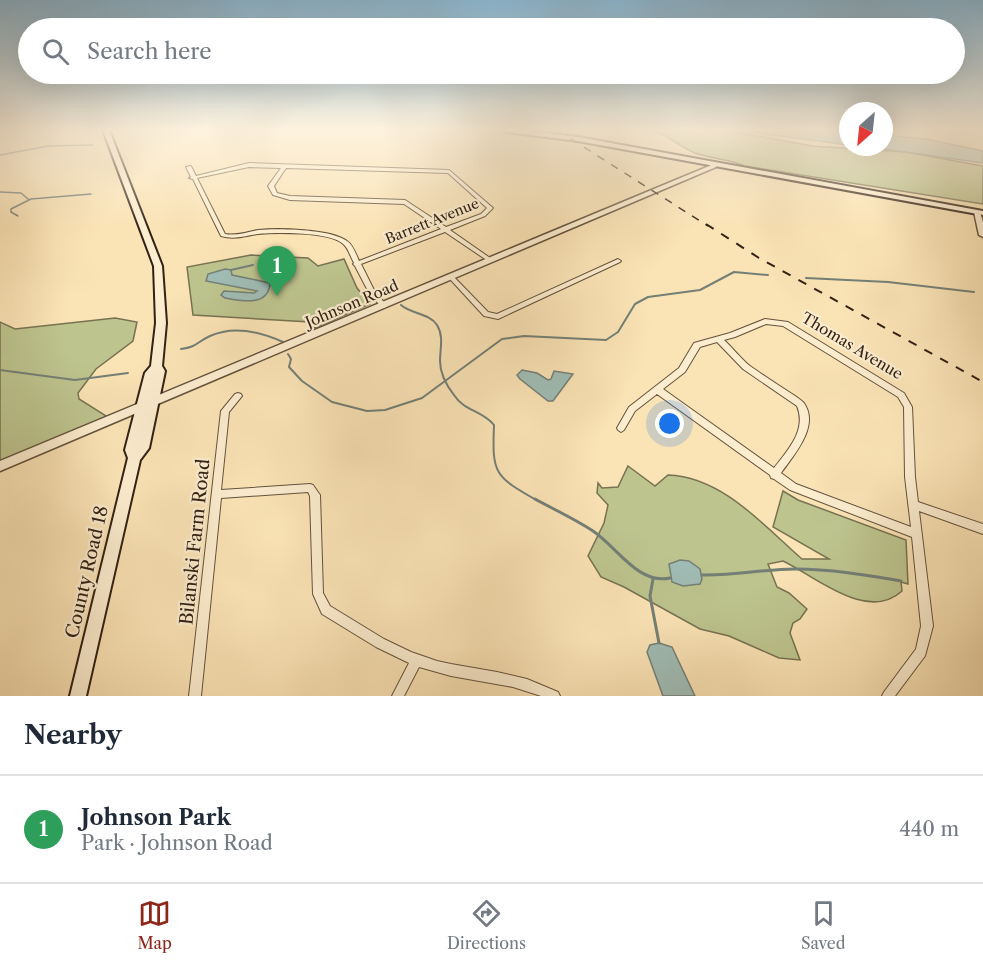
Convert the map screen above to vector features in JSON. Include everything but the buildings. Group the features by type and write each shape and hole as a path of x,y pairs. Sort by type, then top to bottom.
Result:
{"main road":[{"name":"County Road 18","path":"119,162 158,266 161,323 156,368 150,373 131,450 134,458"},
{"path":"697,162 980,213"},
{"name":"County Road 18","path":"78,696 134,458 143,448 154,403 160,371 156,368"}],"street":[{"name":"Barrett Avenue","path":"192,178 242,166 448,172 490,208 483,215 356,264"},
{"path":"285,166 271,186 275,194 405,202 490,260"},
{"name":"Johnson Road","path":"0,466 714,166"},
{"path":"189,167 192,178 223,235 232,237 259,232 330,236 346,243 370,291 384,306"},
{"path":"980,213 983,235"},
{"path":"452,278 486,314 498,317 618,261"},
{"name":"Thomas Avenue","path":"621,428 632,409 682,370 697,345 765,321 779,322 899,393 908,405 910,477 926,638 921,652 888,696"},
{"path":"719,339 746,367 800,404 804,410 801,437 774,474"},
{"path":"658,390 774,474 807,494 917,534"},
{"name":"Bilanski Farm Road","path":"195,696 225,411 238,396"},
{"path":"218,494 302,488 313,490 321,603 330,612 416,661 473,676 537,687 554,696"},
{"path":"914,505 983,529"},
{"path":"398,696 416,661"}],"green space":[{"path":"734,162 964,162 983,166 983,204"},
{"path":"251,255 308,258 318,266 344,259 357,288 370,304 315,328 310,322 193,315 187,267"},
{"path":"115,318 137,322 133,341 96,369 78,393 79,399 111,419 0,466 0,322 15,329"},
{"path":"628,466 655,486 668,475 707,484 741,505 802,559 829,559 773,527 783,491 798,500 906,540 908,584 901,582 902,591 888,600 873,602 857,600 825,586 783,561 768,564 777,587 789,593 807,609 800,619 793,623 790,633 800,660 779,658 729,636 700,629 624,587 601,577 588,556 604,523 608,505 597,493 598,483 602,488 618,487"}],"water":[{"path":"225,269 231,270 232,275 270,283 268,291 265,296 253,301 225,298 221,295 224,291 254,293 257,291 206,281 208,274"},
{"path":"522,370 537,373 548,380 551,379 554,371 573,374 553,401 548,401 520,379 517,375"},
{"path":"680,560 689,561 700,569 702,579 700,584 683,586 672,582 669,564"},
{"path":"659,643 672,647 695,696 663,696 647,652 650,645"}],"waterway":[{"path":"0,192 21,193 28,199"},
{"path":"18,216 11,212 11,209 31,199 91,194"},
{"path":"231,270 253,265"},
{"path":"446,381 502,339 524,336 606,340 618,332 635,304 648,297 700,290 734,272 768,275"},
{"path":"806,278 888,282 974,292"},
{"path":"401,305 429,318 437,325 441,338 440,366 446,381"},
{"path":"181,349 194,346 210,336 238,330 266,335 283,342"},
{"path":"288,354 291,359 289,367 302,381 332,402 367,411 385,410 422,398 446,381"},
{"path":"0,370 75,380 128,373"},
{"path":"446,381 458,400 490,420 494,425 495,464 504,479 538,501"},
{"path":"535,499 593,531 628,563 648,576 658,579 670,578"},
{"path":"702,575 808,569 901,581"},
{"path":"653,579 650,596 659,643"}],"railway":[{"path":"608,162 708,226"},
{"path":"706,224 759,258 983,382"}],"place":[{"name":"Johnson Park","path":"277,296"}]}
